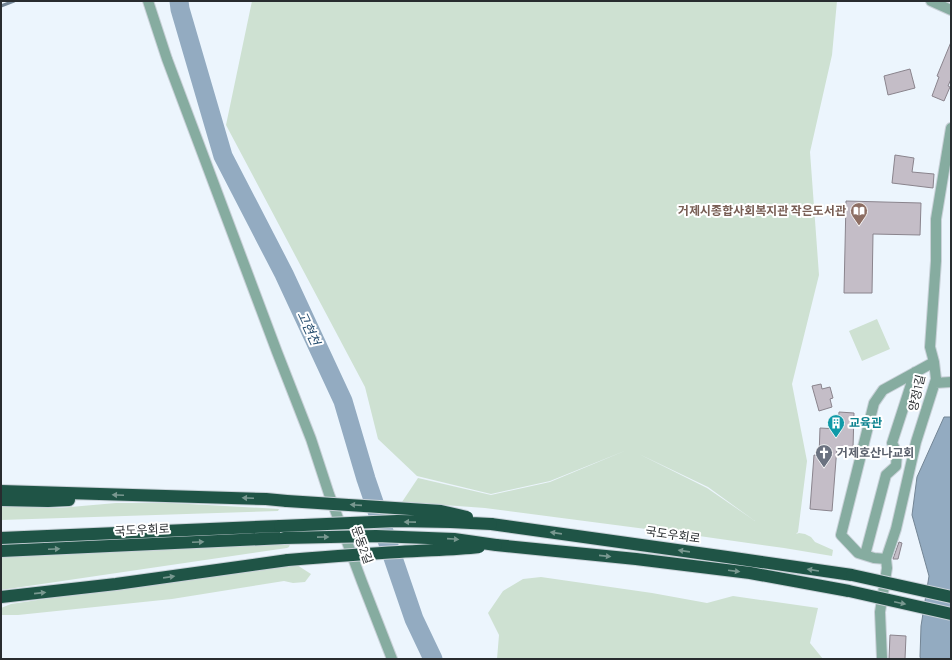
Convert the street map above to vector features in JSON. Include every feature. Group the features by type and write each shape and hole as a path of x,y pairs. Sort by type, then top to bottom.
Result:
{"highway":[{"path":"1,491 258,499 441,511 491,524"},
{"path":"1,500 74,500 97,494"},
{"name":"국도우회로","path":"1,538 397,522 491,524 852,575 951,597"},
{"name":"국도우회로","path":"1,551 284,538 376,536 454,539 496,545"},
{"path":"4,598 288,560 463,549 496,545 636,559 750,573 849,591 951,614"}],"street":[{"name":"문동2길","path":"148,1 167,59 392,659"},
{"path":"931,1 951,10"},
{"name":"양정1길","path":"882,659 880,612 887,568 886,559 896,529 916,442 936,379 930,347 936,261 936,218 951,128"},
{"path":"886,559 858,554 841,535 874,403 883,390 934,362"},
{"path":"865,556 886,475 896,466 897,453 892,443 915,372"},
{"path":"935,383 951,382"}],"green space":[{"path":"252,1 837,1 832,55 810,152 819,275 792,384 807,461 798,532 796,534 805,534 811,537 815,542 833,550 832,556 692,535 485,508 402,502 418,478 491,495 550,482 627,450 550,481 491,494 417,476 378,439 365,387 226,125","holes":["639,454 708,487 755,521 707,488"]},
{"path":"877,319 890,349 862,361 849,331"},
{"path":"116,503 171,503 279,509 278,511 1,520 1,506 59,508"},
{"path":"289,543 289,547 287,548 1,590 1,555"},
{"path":"285,563 297,565 311,574 305,582 293,583 284,581 172,599 18,615 1,615 1,608 11,604"},
{"path":"541,577 652,593 707,603 733,596 818,608 810,643 823,659 497,659 499,635 488,613 503,591 523,579"}],"water":[{"path":"944,417 951,417 951,659 921,659 921,626 929,576 912,515 917,477"}],"building":[{"path":"951,42 951,79 948,86 950,87 944,101 932,96 939,77 937,76"},
{"path":"910,69 915,88 888,95 884,76"},
{"path":"895,155 914,158 912,172 934,174 933,188 892,183"},
{"path":"846,201 921,203 920,235 873,234 872,293 844,293"},
{"path":"821,384 822,389 830,387 833,398 830,399 832,407 819,411 812,386"},
{"path":"839,412 854,413 853,448 837,447 832,511 810,509 814,455 819,456 820,428 838,429"},
{"path":"899,542 902,543 898,559 893,559"},
{"path":"890,635 906,636 905,659 889,659"}],"waterway":[{"path":"1,6 14,1"},
{"name":"고현천","path":"179,1 180,9 223,156 284,274 343,401 366,479 414,619 433,659"}],"place":[{"name":"거제시종합사회복지관 작은도서관","path":"859,226"},
{"name":"교육관","path":"836,438"},
{"name":"거제호산나교회","path":"824,468"}]}
